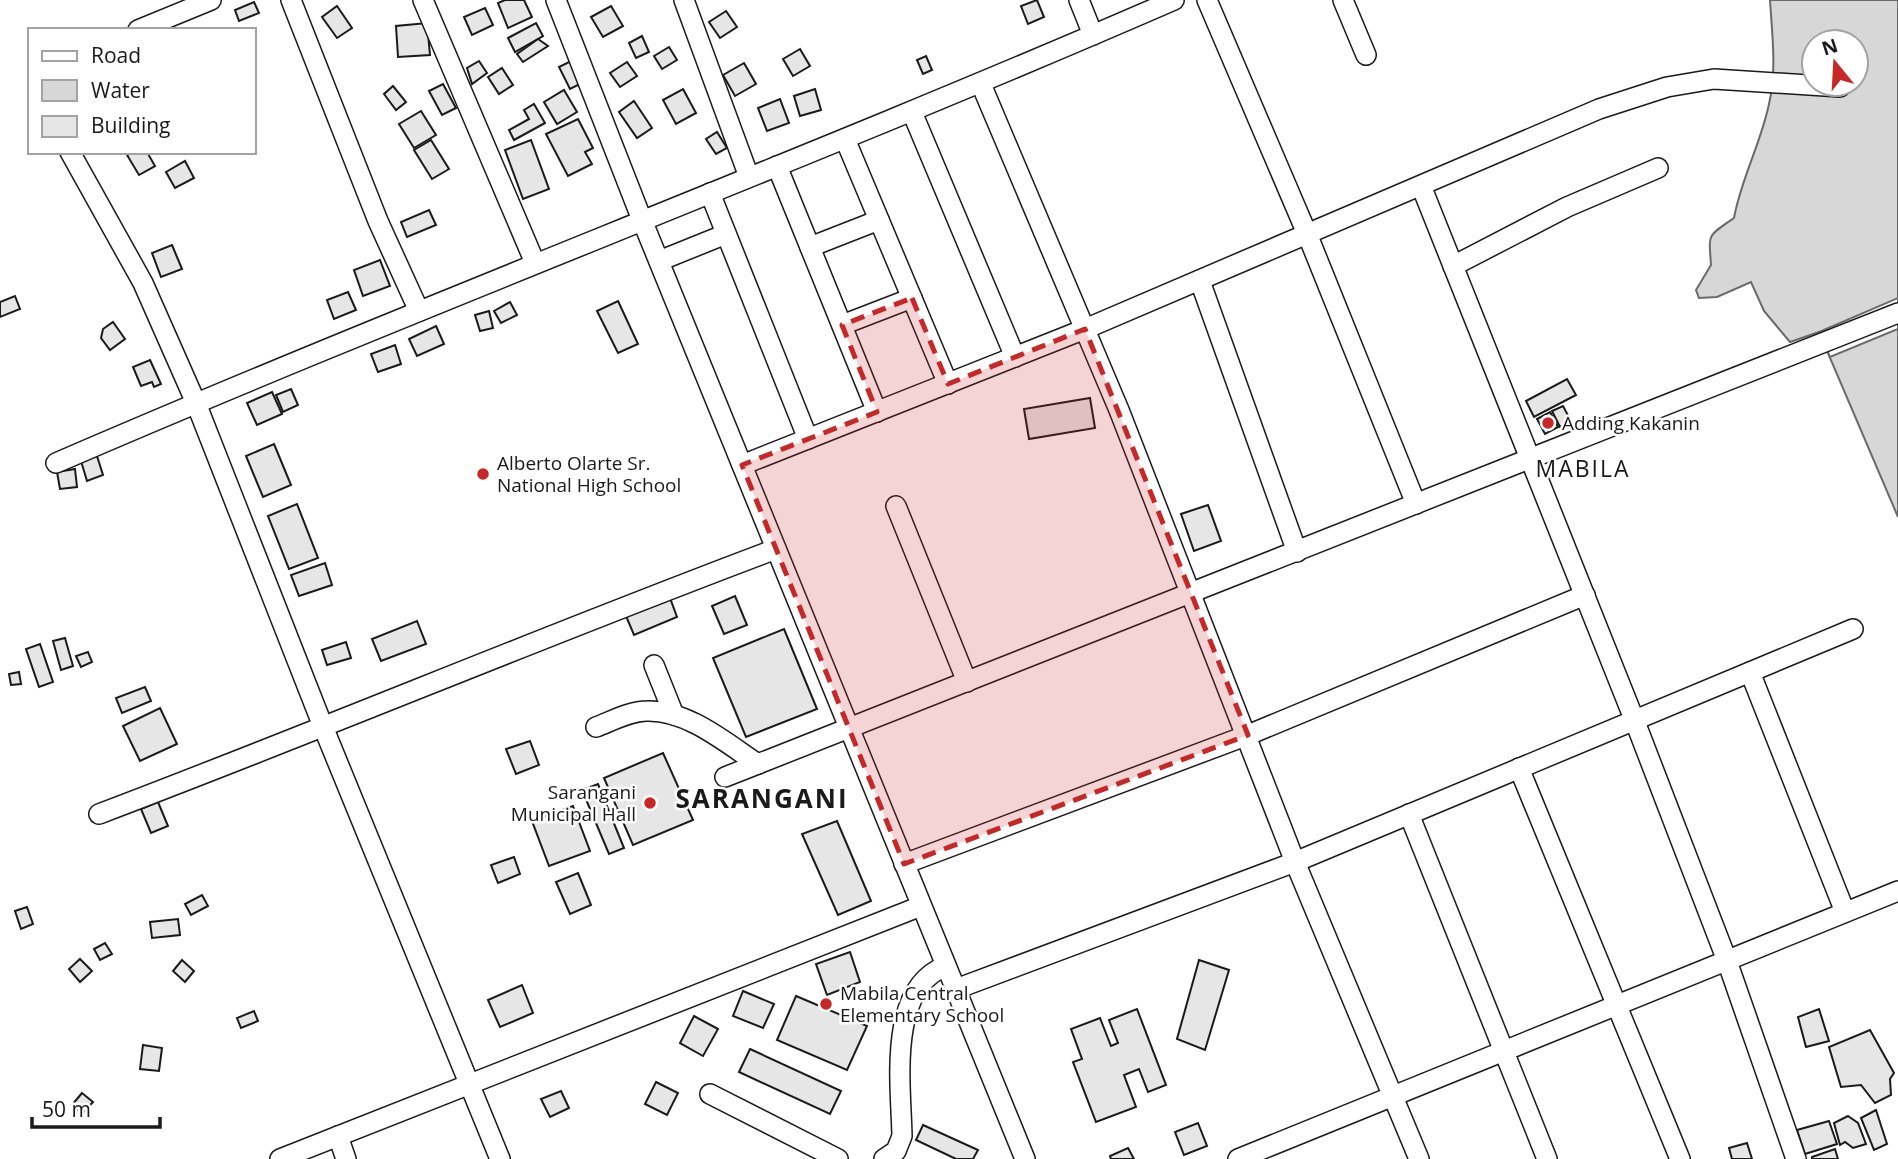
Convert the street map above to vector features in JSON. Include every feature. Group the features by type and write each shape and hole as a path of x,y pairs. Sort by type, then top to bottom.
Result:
{"street":[{"path":"143,28 211,0"},
{"path":"291,0 378,221 419,311"},
{"path":"422,0 535,263"},
{"path":"556,0 642,220 1025,1159"},
{"path":"684,0 749,177"},
{"path":"1079,0 1093,35"},
{"path":"56,463 535,263 981,84 1174,0"},
{"path":"1207,0 1308,236 1416,504"},
{"path":"1343,0 1366,55"},
{"path":"742,464 1085,330 1422,188 1599,109 1639,95 1714,79 1800,84"},
{"path":"981,84 1085,330 1248,735 1295,862 1419,1159"},
{"path":"912,112 1014,358"},
{"path":"845,139 947,384"},
{"path":"71,154 143,283 196,403 324,729 500,1159"},
{"path":"777,166 877,412"},
{"path":"1453,266 1567,207 1658,168"},
{"path":"1422,188 1634,719 1726,958 1796,1159"},
{"path":"710,193 808,439"},
{"path":"810,247 879,220"},
{"path":"659,261 726,234"},
{"path":"1200,281 1297,552"},
{"path":"842,325 912,298"},
{"path":"725,777 1898,313"},
{"path":"896,506 967,682"},
{"path":"99,814 324,729 632,603 776,549"},
{"path":"904,864 1248,735 1585,595"},
{"path":"956,989 1295,862 1853,629"},
{"path":"654,665 674,715"},
{"path":"1750,671 1845,912"},
{"path":"596,727 638,712 674,715 709,732 758,764"},
{"path":"1519,768 1680,1159"},
{"path":"1409,814 1547,1159"},
{"path":"1238,1159 1726,958 1898,891"},
{"path":"280,1159 469,1082 599,1035 922,906"},
{"path":"884,1159 896,1151 902,1136 902,1034 912,997 928,974 946,966"},
{"path":"710,1094 838,1159"},
{"path":"338,1136 346,1159"}],"highlighted area":[{"path":"912,298 948,384 1085,329 1248,735 904,864 742,465 877,412 842,325"}],"water":[{"path":"1770,0 1898,0 1898,517 1819,332 1790,342 1764,311 1751,282 1717,297 1699,298 1696,290 1711,265 1711,237 1734,218 1765,118 1773,78"}],"pier":[{"path":"1898,298 1898,329 1830,357 1819,332"}],"building":[{"path":"505,0 524,0 532,17 508,28 498,3"},
{"path":"1037,0 1044,17 1028,24 1021,6"},
{"path":"254,2 259,13 239,21 235,10"},
{"path":"337,6 352,28 337,38 322,17"},
{"path":"611,6 623,26 603,37 591,17"},
{"path":"485,8 493,25 472,35 464,17"},
{"path":"726,11 737,27 720,38 709,22"},
{"path":"427,23 430,55 398,57 396,26"},
{"path":"536,23 543,36 515,52 508,38"},
{"path":"642,36 649,52 636,58 629,43"},
{"path":"538,39 548,46 523,62 517,54"},
{"path":"669,47 677,60 662,69 654,56"},
{"path":"800,49 810,66 793,76 783,59"},
{"path":"926,56 932,70 923,74 917,60"},
{"path":"479,61 487,73 472,84 467,68"},
{"path":"571,61 582,83 570,89 559,67"},
{"path":"627,62 637,76 620,87 610,73"},
{"path":"744,63 756,84 735,96 723,75"},
{"path":"502,68 513,85 499,94 488,77"},
{"path":"443,84 456,108 442,115 429,91"},
{"path":"393,86 406,102 396,110 384,94"},
{"path":"683,89 696,113 676,124 663,100"},
{"path":"815,89 821,110 800,116 794,96"},
{"path":"564,90 577,112 557,124 544,102"},
{"path":"780,99 789,123 767,131 758,108"},
{"path":"634,101 652,128 637,138 619,112"},
{"path":"534,104 545,123 514,140 509,130 529,119 524,110"},
{"path":"421,111 436,135 414,148 399,124"},
{"path":"578,119 593,148 585,152 592,164 568,176 546,134"},
{"path":"717,132 727,148 716,154 706,139"},
{"path":"431,140 449,169 432,179 414,150"},
{"path":"531,140 549,189 523,199 505,150"},
{"path":"148,154 155,166 139,175 127,155"},
{"path":"185,161 194,178 175,188 166,172"},
{"path":"429,210 436,225 407,237 401,222"},
{"path":"172,245 182,269 161,277 152,253"},
{"path":"380,260 390,286 363,296 354,270"},
{"path":"348,292 356,310 334,319 327,300"},
{"path":"15,296 20,309 0,317 0,302"},
{"path":"618,301 638,344 618,353 597,311"},
{"path":"510,302 517,315 501,323 494,311"},
{"path":"489,311 493,328 480,331 475,315"},
{"path":"113,322 125,339 110,350 101,338 103,329"},
{"path":"436,326 444,344 417,356 409,339"},
{"path":"395,345 401,364 378,372 371,354"},
{"path":"150,360 161,384 154,387 152,382 141,386 133,367"},
{"path":"1567,379 1576,395 1534,417 1526,401"},
{"path":"291,389 298,405 283,412 276,395"},
{"path":"272,392 282,414 257,425 247,403"},
{"path":"1090,398 1095,428 1029,439 1024,409"},
{"path":"1563,406 1571,421 1560,427 1552,411"},
{"path":"1550,412 1558,427 1545,434 1537,419"},
{"path":"274,444 291,485 263,497 246,456"},
{"path":"97,456 103,475 87,481 81,461"},
{"path":"75,469 77,487 60,489 57,472"},
{"path":"297,504 318,558 289,569 268,516"},
{"path":"1208,505 1221,541 1194,551 1181,514"},
{"path":"325,563 332,585 299,596 291,575"},
{"path":"735,596 747,625 724,634 712,606"},
{"path":"670,598 677,617 634,635 626,616"},
{"path":"417,621 426,644 381,661 372,639"},
{"path":"784,629 817,709 746,737 713,658"},
{"path":"65,638 73,666 61,670 53,641"},
{"path":"346,642 351,658 327,665 322,650"},
{"path":"40,644 53,682 39,687 26,649"},
{"path":"88,652 92,662 81,667 76,656"},
{"path":"19,672 21,684 11,685 9,674"},
{"path":"145,687 151,701 122,713 116,698"},
{"path":"160,708 177,744 140,761 123,726"},
{"path":"530,741 539,765 516,774 506,749"},
{"name":"Sarangani Municipal Hall","path":"663,753 693,820 633,845 604,778"},
{"path":"598,784 624,848 609,854 582,790"},
{"path":"158,802 168,826 151,833 141,809"},
{"path":"573,806 590,851 549,866 532,821"},
{"path":"837,821 871,901 838,915 802,834"},
{"path":"514,857 520,874 498,883 491,865"},
{"path":"578,873 591,905 570,914 556,882"},
{"path":"202,895 208,906 191,915 185,904"},
{"path":"27,907 33,924 21,929 15,911"},
{"path":"178,919 180,935 152,938 150,922"},
{"path":"105,943 112,954 100,960 94,949"},
{"path":"850,952 860,982 827,995 816,964"},
{"path":"80,959 92,971 80,982 69,969"},
{"path":"182,960 194,971 185,982 173,971"},
{"path":"1199,960 1229,970 1205,1050 1177,1039"},
{"path":"522,985 533,1013 500,1027 488,1000"},
{"path":"743,991 774,1004 763,1028 733,1016"},
{"path":"796,996 867,1026 847,1070 777,1040"},
{"path":"1137,1009 1166,1085 1148,1092 1139,1069 1124,1075 1136,1107 1096,1122 1073,1062 1082,1059 1071,1029 1100,1018 1111,1046 1118,1043 1109,1020"},
{"path":"1819,1009 1829,1041 1806,1047 1798,1017"},
{"path":"254,1011 258,1021 241,1028 237,1018"},
{"path":"694,1016 718,1029 703,1056 680,1043"},
{"path":"1870,1030 1894,1073 1890,1079 1891,1095 1875,1103 1861,1085 1841,1087 1829,1047"},
{"path":"143,1045 162,1048 159,1071 140,1069"},
{"path":"750,1049 841,1091 830,1114 739,1072"},
{"path":"656,1082 678,1093 667,1115 645,1104"},
{"path":"561,1091 569,1108 550,1117 541,1099"},
{"path":"82,1093 93,1102 82,1114 72,1105"},
{"path":"1876,1110 1887,1144 1874,1150 1861,1118"},
{"path":"1848,1116 1858,1123 1866,1144 1853,1148 1845,1142 1840,1145 1834,1123"},
{"path":"1829,1121 1837,1144 1805,1154 1797,1130"},
{"path":"1198,1123 1207,1146 1184,1155 1175,1132"},
{"path":"923,1125 978,1150 973,1159 956,1159 916,1140"},
{"path":"1747,1143 1752,1159 1732,1159 1729,1148"},
{"path":"1128,1148 1134,1159 1111,1159 1110,1156"},
{"path":"1835,1149 1838,1159 1812,1159 1812,1157"}],"place":[{"name":"Adding Kakanin","path":"1548,423"},
{"name":"Alberto Olarte Sr. National High School","path":"483,474"},
{"name":"Sarangani Municipal Hall","path":"650,803"},
{"name":"Mabila Central Elementary School","path":"826,1004"}],"district":[{"name":"MABILA","path":"1583,469"},
{"name":"SARANGANI","path":"762,799"}]}
